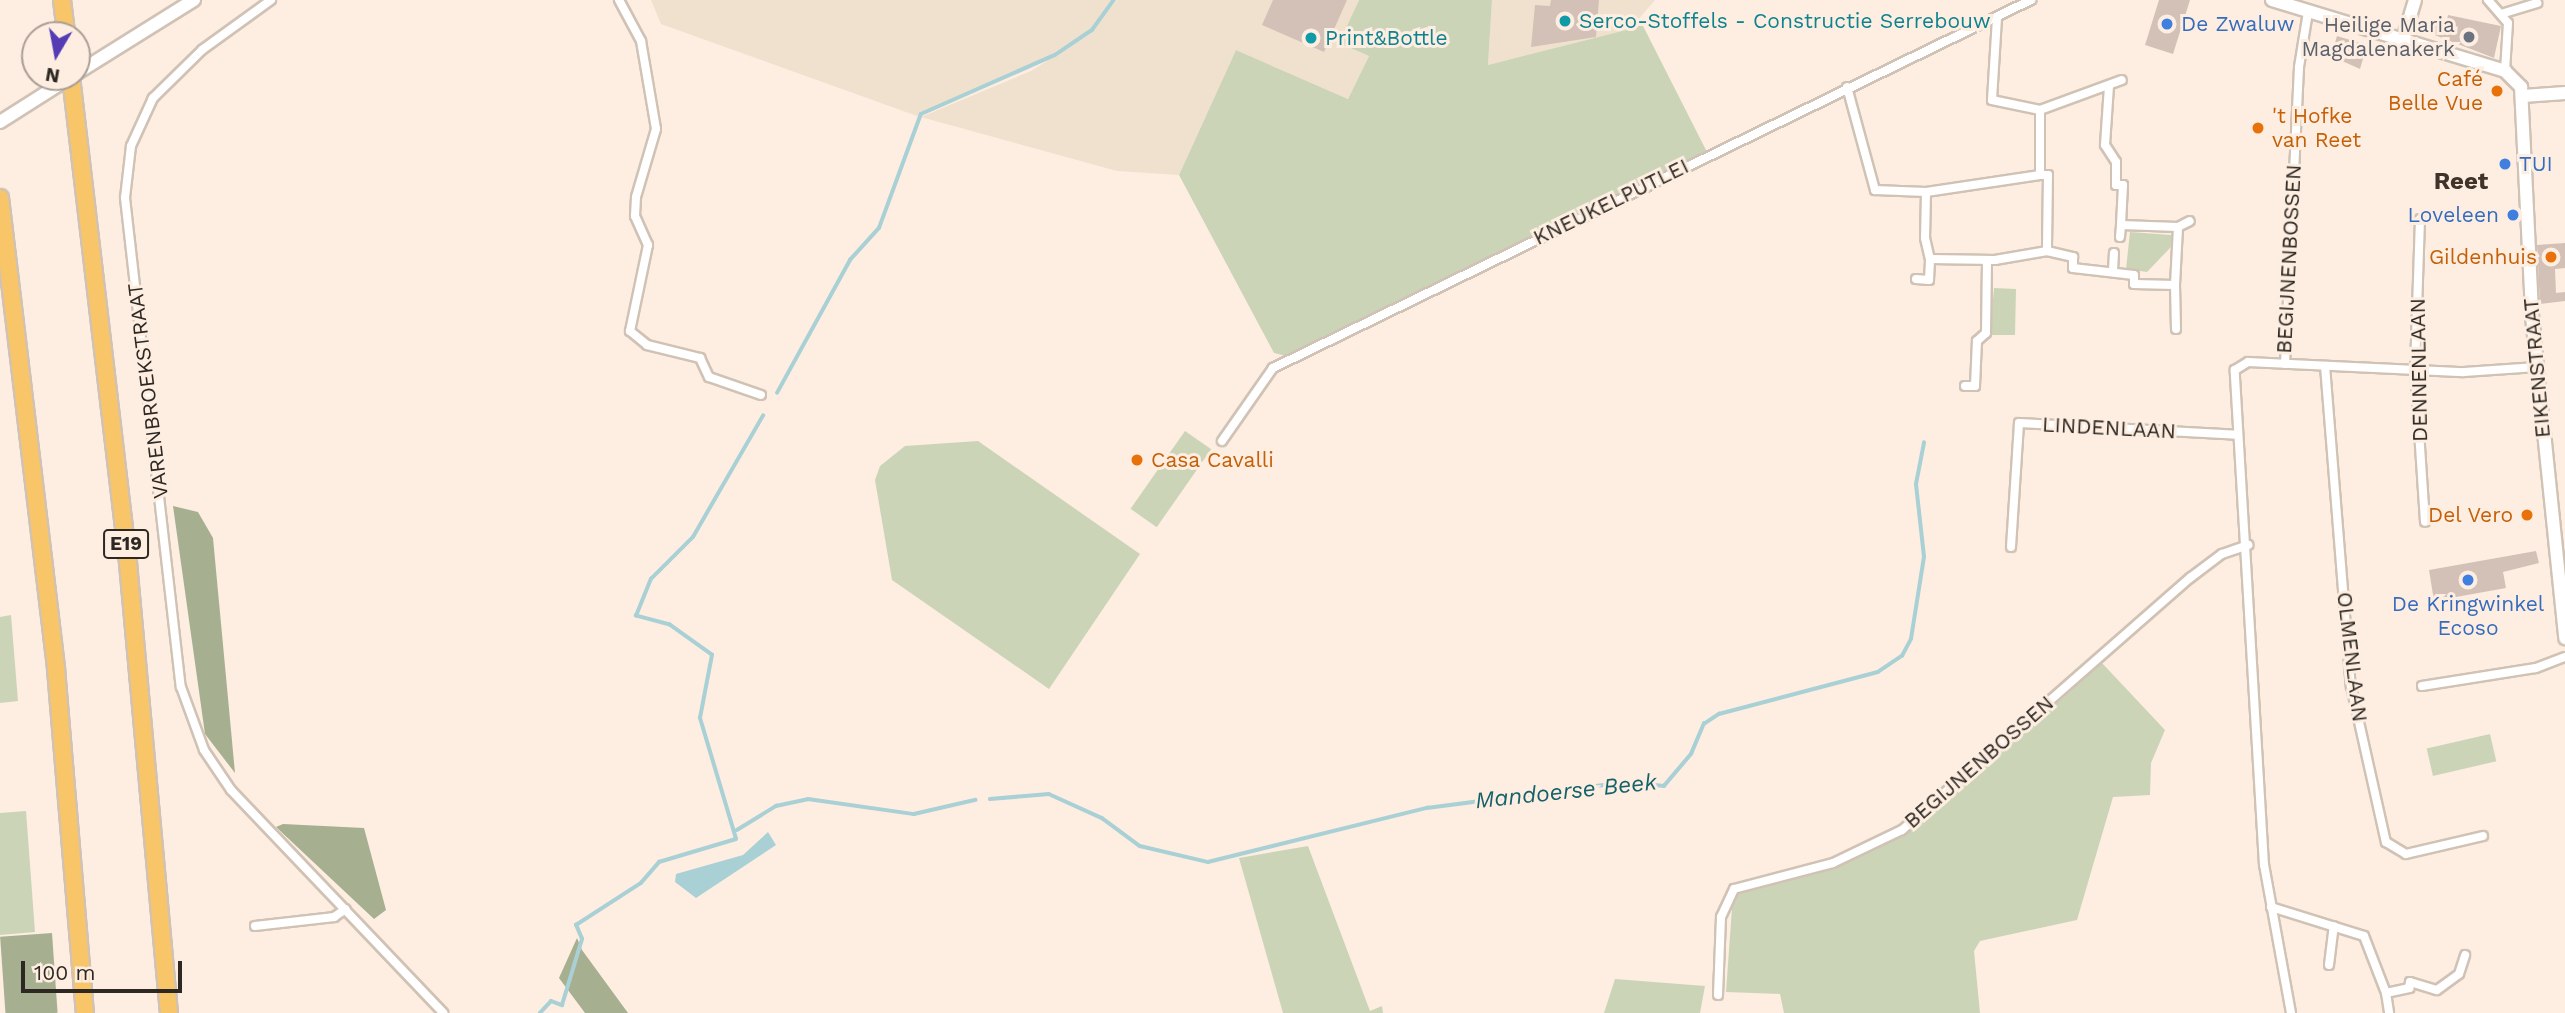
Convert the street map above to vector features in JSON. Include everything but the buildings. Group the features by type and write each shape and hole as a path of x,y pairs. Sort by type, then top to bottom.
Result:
{"highway":[{"path":"62,0 64,21"},
{"name":"E19","path":"73,91 129,576 169,1013"},
{"path":"0,198 56,669 85,1013"}],"street":[{"path":"91,64 194,0"},
{"name":"VARENBROEKSTRAAT","path":"271,0 202,50 153,98 131,146 125,198 190,721 232,790 443,1013"},
{"path":"619,0 641,41 656,129 636,197 635,216 648,245 630,331 647,345 700,358 709,377 761,395"},
{"name":"KNEUKELPUTLEI","path":"1222,441 1273,368 2031,0"},
{"path":"2272,0 2402,43 2505,71 2523,96 2565,93"},
{"path":"2402,43 2415,0"},
{"path":"2490,3 2501,14 2510,32 2505,71"},
{"path":"2501,14 2537,3"},
{"name":"BEGIJNENBOSSEN","path":"2291,1013 2270,907 2248,545 2238,435 2237,366 2285,364 2308,12"},
{"path":"1997,18 1992,100 2040,110 2053,102 2074,102 2091,86 2109,86 2122,80"},
{"path":"2109,86 2105,145 2116,162 2116,185 2123,185 2120,237"},
{"path":"1847,87 1875,190 1926,192 2048,175 2047,251"},
{"path":"0,122 49,91"},
{"name":"EIKENSTRAAT","path":"2523,96 2522,180 2537,367 2559,554 2565,638"},
{"path":"2040,110 2040,175"},
{"path":"1916,279 1929,279 1926,192"},
{"name":"DENNENLAAN","path":"2420,219 2415,371 2426,522"},
{"path":"2121,225 2178,227 2189,221"},
{"path":"2176,329 2178,227"},
{"path":"1930,259 1987,260 2047,251 2073,257 2073,268 2134,275 2134,284 2175,285"},
{"path":"2113,271 2114,253"},
{"path":"1965,386 1975,386 1977,341 1986,333 1987,260"},
{"path":"2285,364 2415,371 2537,367"},
{"name":"OLMENLAAN","path":"2325,366 2351,686 2386,842 2406,854 2483,836"},
{"name":"LINDENLAAN","path":"2011,547 2020,423 2238,435"},
{"name":"BEGIJNENBOSSEN","path":"1718,995 1721,918 1734,889 1833,863 1902,830 2190,578 2222,554 2248,545"},
{"path":"2422,686 2536,668 2565,657"},
{"path":"2270,907 2364,936 2386,993 2389,1013"},
{"path":"255,926 334,917 346,909"},
{"path":"2329,965 2334,926"},
{"path":"2386,993 2409,988 2410,982 2437,990 2459,974 2465,955"}],"shaded area":[{"path":"651,0 1112,0 1089,31 1026,70 917,116 661,24"},
{"path":"1117,0 1359,0 1339,43 1369,56 1348,99 1236,50 1179,175 1117,171 921,117 1031,71 1090,34"},
{"path":"1492,0 1655,0 1630,29 1488,65"}],"green space":[{"path":"1359,0 1492,0 1488,65 1630,29 1639,18 1707,152 1286,356 1274,353 1179,175 1236,50 1348,99 1369,56 1339,43"},
{"path":"2130,232 2171,235 2171,247 2147,272 2126,269"},
{"path":"1994,288 2016,289 2015,335 1990,335"},
{"path":"1185,431 1211,449 1157,527 1131,509"},
{"path":"978,441 1140,554 1049,689 892,580 875,480 880,466 905,446"},
{"path":"173,506 198,512 213,538 235,773 205,734"},
{"path":"11,615 18,701 0,703 0,617"},
{"path":"2102,663 2165,730 2151,763 2150,795 2113,797 2077,920 1980,941 1974,951 1980,1013 1784,1013 1780,994 1726,992 1733,894 1835,863 1937,810"},
{"path":"2490,734 2496,761 2433,776 2427,749"},
{"path":"26,811 35,932 0,935 0,813"},
{"path":"283,824 364,828 386,910 374,919 276,827"},
{"path":"1308,846 1370,1011 1382,1006 1383,1013 1283,1013 1239,858"},
{"path":"52,933 58,1013 5,1013 0,937"},
{"path":"577,938 582,950 628,1013 585,1013 559,978"},
{"path":"1615,979 1705,986 1700,1013 1604,1013"}],"water":[{"path":"768,832 776,845 696,898 675,882 676,874 743,855"}],"waterway":[{"path":"777,393 850,260 879,228 921,114 1055,55 1092,30 1114,0"},
{"path":"1287,366 1424,299"},
{"path":"540,1013 551,1001 562,1005 582,939 576,925 641,883 659,862 736,839 700,718 712,655 670,625 636,616 651,579 693,537 763,416"},
{"name":"Mandoerse Beek","path":"990,799 1049,794 1102,818 1140,846 1208,862 1427,808 1626,782 1664,786 1691,754 1704,724 1719,714 1878,672 1902,656 1911,639 1924,557 1916,484 1924,443"},
{"name":"Mandoerse Beek","path":"737,830 776,806 808,799 914,814 975,800"}],"place":[{"name":"Serco-Stoffels - Constructie Serrebouw","path":"1565,21"},
{"name":"De Zwaluw","path":"2167,24"},
{"name":"Heilige Maria Magdalenakerk","path":"2469,37"},
{"name":"Print&Bottle","path":"1311,38"},
{"name":"Café Belle Vue","path":"2497,91"},
{"name":"'t Hofke van Reet","path":"2258,128"},
{"name":"TUI","path":"2505,164"},
{"name":"Loveleen","path":"2513,215"},
{"name":"Gildenhuis","path":"2551,257"},
{"name":"Casa Cavalli","path":"1137,460"},
{"name":"Del Vero","path":"2527,515"},
{"name":"De Kringwinkel Ecoso","path":"2468,580"}],"district":[{"name":"Reet","path":"2461,182"}]}
